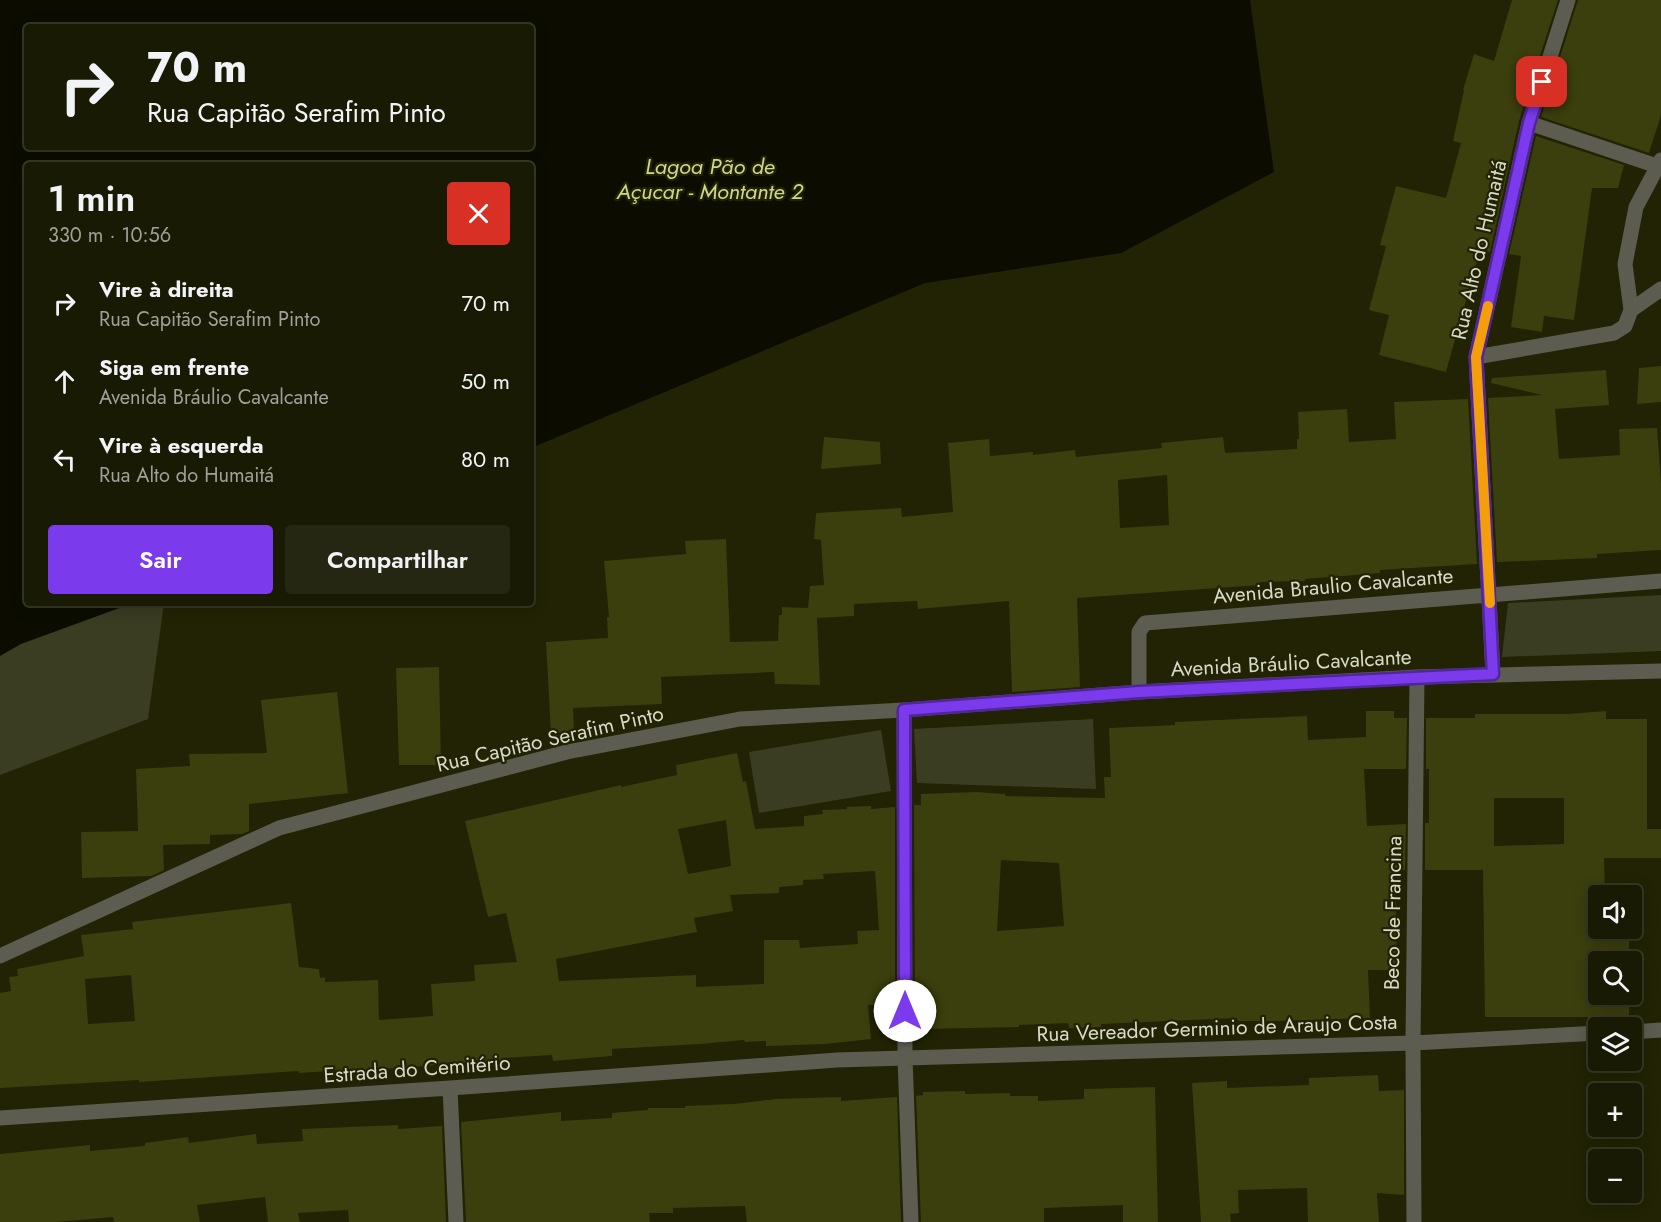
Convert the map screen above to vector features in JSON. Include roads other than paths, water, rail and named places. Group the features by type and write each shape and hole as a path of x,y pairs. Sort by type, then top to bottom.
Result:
{"street":[{"name":"Rua Alto do Humaitá","path":"1493,674 1476,357 1529,123 1568,0"},
{"path":"1476,357 1614,333 1625,326 1631,310 1625,264 1636,207 1659,163 1529,123"},
{"path":"1631,310 1661,289"},
{"name":"Avenida Braulio Cavalcante","path":"1139,692 1139,632 1145,623 1661,580"},
{"name":"Avenida Bráulio Cavalcante","path":"1139,692 1417,677 1661,671"},
{"name":"Beco de Francina","path":"1414,1222 1413,1043 1417,677"},
{"name":"Rua Capitão Serafim Pinto","path":"0,956 279,828 579,750 740,719 904,710 1139,692"},
{"path":"904,710 905,1058 911,1222"},
{"path":"1642,1031 1661,1030"},
{"name":"Rua Vereador Germinio de Araujo Costa","path":"837,1060 1413,1043 1588,1035"},
{"name":"Estrada do Cemitério","path":"0,1118 837,1060"},
{"path":"450,1088 456,1222"}],"water":[{"name":"Lagoa Pão de Açucar - Montante 2","path":"0,0 1250,0 1274,172 1121,253 925,283 534,447 534,162 24,162 24,606 125,606 21,644 0,656"}]}
